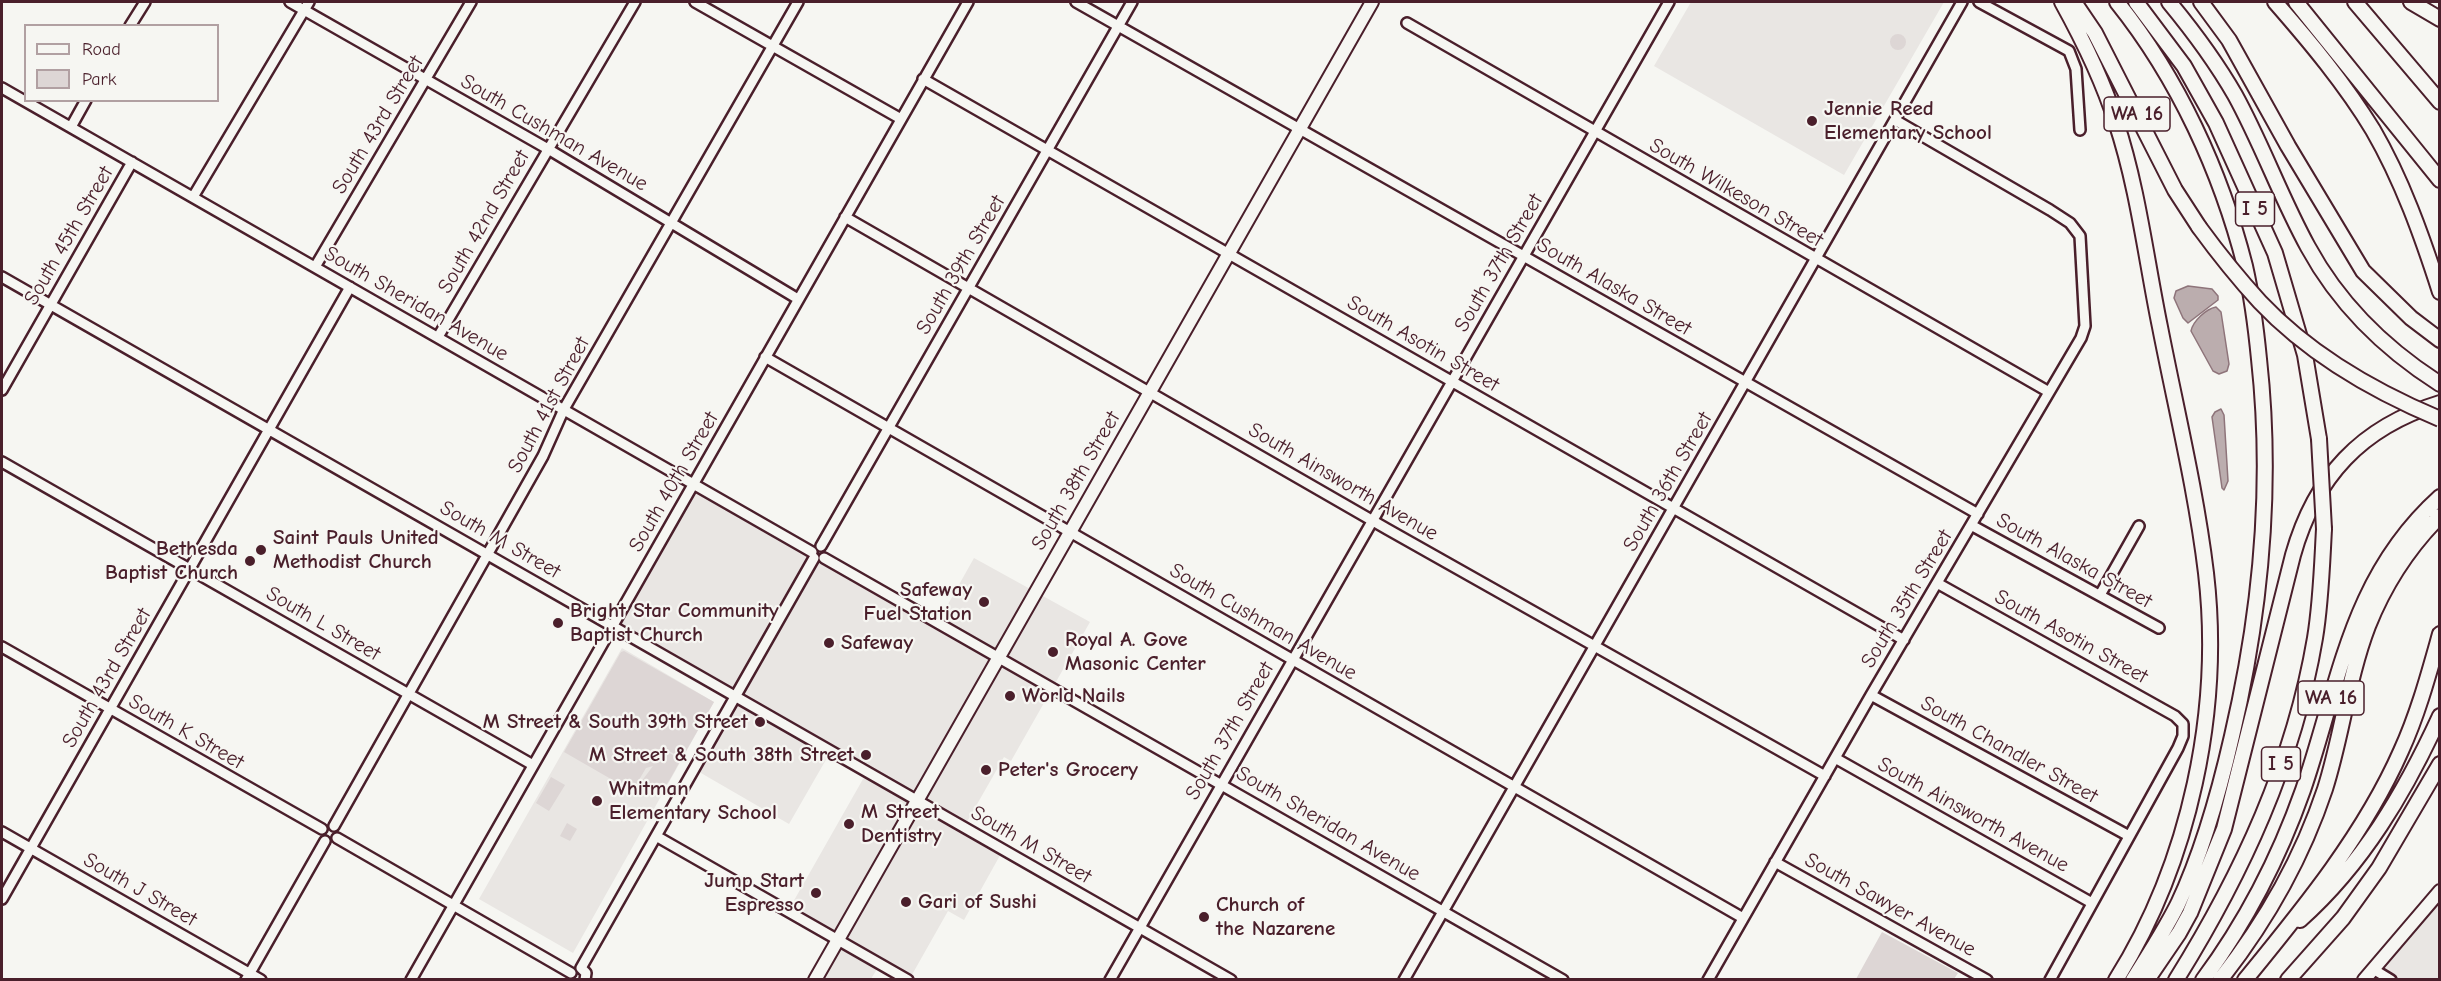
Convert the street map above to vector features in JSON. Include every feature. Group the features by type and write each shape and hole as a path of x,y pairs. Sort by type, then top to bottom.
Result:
{"highway":[{"path":"2062,2 2104,90 2124,152 2200,532 2208,606 2207,701 2200,762 2180,840 2150,918 2116,980"},
{"name":"WA 16","path":"2073,2 2095,33 2175,190 2199,227 2261,303 2312,348 2380,392 2439,419"},
{"path":"2117,2 2170,80 2208,155 2222,192 2245,267 2256,328 2265,436 2258,603 2253,638 2227,758 2215,806 2178,902 2160,937 2133,980"},
{"name":"I 5","path":"2136,2 2159,29 2216,123 2275,253 2305,355 2319,439 2324,529 2321,586 2314,639 2291,737 2265,814 2232,884 2176,980"},
{"path":"2169,2 2188,25 2234,93 2308,247 2324,274 2365,325 2389,347 2439,384"},
{"path":"2201,2 2229,40 2363,271 2411,318 2439,340"},
{"path":"2275,2 2348,92 2374,131 2412,213 2439,292"},
{"path":"2296,2 2439,180"},
{"path":"2355,2 2439,102"},
{"path":"2411,2 2439,19"},
{"path":"2147,980 2190,913 2224,829 2294,555 2311,505 2326,482 2371,436 2405,416 2439,403"},
{"name":"WA 16","path":"2203,980 2242,924 2283,843 2303,790 2356,618 2374,579 2405,532 2439,497"},
{"path":"2220,980 2266,915 2304,843 2326,788 2368,627 2387,586 2401,564 2439,516"},
{"path":"2245,980 2318,888 2376,801 2402,750 2418,708 2439,634"},
{"path":"2274,944 2329,895 2359,859 2402,790 2439,716"},
{"path":"2288,980 2343,918 2379,868 2439,764"}],"main road":[{"name":"South 38th Street","path":"815,980 1372,2"},
{"path":"2364,980 2439,891"}],"street":[{"path":"131,24 144,2"},
{"name":"South Cushman Avenue","path":"290,2 307,6 426,80 548,149 798,299"},
{"name":"South 43rd Street","path":"315,267 471,2"},
{"name":"South 42nd Street","path":"438,337 634,2"},
{"path":"695,2 900,119"},
{"name":"South 41st Street","path":"334,826 543,456 564,410 798,2"},
{"name":"South 40th Street","path":"411,980 968,2"},
{"name":"South Alaska Street","path":"1076,2 1978,514"},
{"name":"South 39th Street","path":"817,556 816,546 821,546 1132,2"},
{"name":"South 37th Street","path":"1110,980 1669,2"},
{"name":"South 36th Street","path":"1404,980 1513,785 1674,508 1962,2"},
{"path":"1979,2 2069,51 2076,69 2080,130"},
{"path":"193,197 307,6"},
{"name":"South Wilkeson Street","path":"1407,23 1815,260 2049,392"},
{"name":"South Asotin Street","path":"923,79 1904,640"},
{"name":"South Sheridan Avenue","path":"2,88 24,101"},
{"name":"South Sheridan Avenue","path":"26,102 694,482 817,556 999,657 1563,980"},
{"path":"70,127 85,102"},
{"name":"South 35th Street","path":"1712,978 1743,918 1871,695 2081,338 2086,322 2081,243 2074,226 1895,120"},
{"name":"South 45th Street","path":"2,390 132,162"},
{"name":"South Ainsworth Avenue","path":"845,217 1372,520 1825,776"},
{"name":"South M Street","path":"2,277 1231,980"},
{"name":"South 43rd Street","path":"2,899 351,287"},
{"name":"South Cushman Avenue","path":"765,357 1743,918"},
{"name":"South L Street","path":"2,462 533,765"},
{"name":"South Alaska Street","path":"1971,525 2159,628"},
{"path":"2100,595 2139,526"},
{"path":"581,968 817,556"},
{"name":"South Asotin Street","path":"1937,583 2175,716 2184,726 2178,748 2129,836"},
{"name":"South K Street","path":"2,647 322,829"},
{"name":"South Chandler Street","path":"1871,695 2129,836"},
{"name":"South Ainsworth Avenue","path":"1835,758 2092,903"},
{"path":"325,841 321,834 326,825 334,826 338,830 337,838"},
{"name":"South J Street","path":"2,832 248,976 261,980"},
{"path":"656,836 908,980"},
{"path":"2050,980 2129,836"},
{"path":"337,838 572,976 576,968 581,968"},
{"path":"325,841 330,842 337,838"},
{"path":"248,976 325,841"},
{"name":"South Sawyer Avenue","path":"1775,862 1987,980"},
{"path":"581,968 586,973 585,980"},
{"path":"2373,969 2391,980"}],"shaded area":[{"name":"Jennie Reed Elementary School","path":"1691,2 1944,2 1844,175 1654,66"},
{"path":"2188,286 2212,289 2218,296 2218,300 2188,323 2183,318 2174,298 2176,291"},
{"path":"2216,307 2221,312 2229,364 2227,371 2219,374 2213,371 2191,331 2194,323 2201,316"},
{"path":"2221,409 2224,415 2228,481 2224,490 2212,417"},
{"path":"694,482 938,622 974,558 1090,622 1011,761 1004,757 964,827 1003,850 964,920 948,911 909,980 880,964 871,979 815,979 837,940 788,911 867,772 831,751 789,824 694,769 735,697 613,625"},
{"name":"Whitman Elementary School","path":"622,648 714,702 573,953 479,899"},
{"path":"2439,891 2439,979 2368,979"}],"green space":[{"path":"1895,34 1901,34 1906,42 1904,48 1895,50 1890,45 1890,39"},
{"path":"624,651 714,702 682,758 663,748 661,753 663,749 681,760 665,786 647,795 638,794 638,786 653,766 646,768 636,785 637,794 564,752 621,652"},
{"path":"551,777 565,785 549,811 536,803"},
{"path":"567,823 577,829 570,841 560,836"},
{"path":"1882,932 1958,973 1954,979 1856,979"}],"place":[{"name":"Jennie Reed Elementary School","path":"1812,121"},
{"name":"Saint Pauls United Methodist Church","path":"261,550"},
{"name":"Bethesda Baptist Church","path":"250,561"},
{"name":"Safeway Fuel Station","path":"984,602"},
{"name":"Bright Star Community Baptist Church","path":"558,623"},
{"name":"Safeway","path":"829,643"},
{"name":"Royal A. Gove Masonic Center","path":"1053,652"},
{"name":"World Nails","path":"1010,696"},
{"name":"M Street & South 39th Street","path":"760,722"},
{"name":"M Street & South 38th Street","path":"866,755"},
{"name":"Peter's Grocery","path":"986,770"},
{"name":"Whitman Elementary School","path":"597,801"},
{"name":"M Street Dentistry","path":"849,824"},
{"name":"Jump Start Espresso","path":"816,893"},
{"name":"Gari of Sushi","path":"906,902"},
{"name":"Church of the Nazarene","path":"1204,917"}]}
